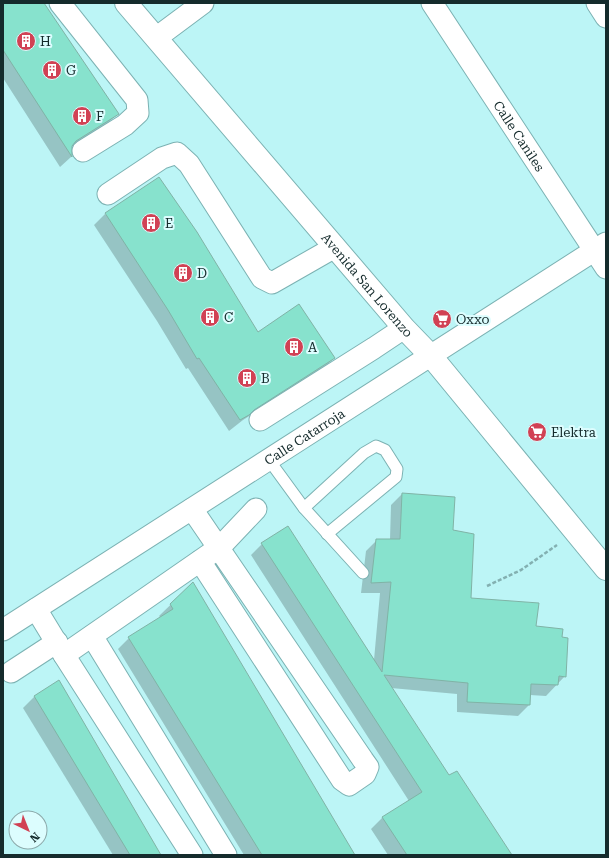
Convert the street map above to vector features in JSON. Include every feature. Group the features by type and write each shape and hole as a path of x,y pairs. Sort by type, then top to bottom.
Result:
{"main road":[{"name":"Avenida San Lorenzo","path":"126,3 334,247 404,328 431,356 606,569"}],"street":[{"path":"60,3 137,100 138,113 125,125 83,151"},
{"path":"156,38 204,3"},
{"name":"Calle Caniles","path":"432,3 600,247 606,268"},
{"path":"597,3 606,17"},
{"path":"108,194 162,158 177,153 189,164 262,278 272,283 334,247"},
{"name":"Calle Catarroja","path":"3,630 600,247"},
{"path":"260,420 404,328"},
{"path":"192,509 220,547 368,767 365,774 349,785 342,780 200,561"},
{"path":"11,672 92,636 220,547 256,509"},
{"path":"36,609 192,855"},
{"path":"92,636 226,855"}],"lane":[{"path":"304,508 364,453 376,446 385,450 397,469 396,477 327,534"},
{"path":"268,460 304,508 363,573"}],"path":[{"path":"487,586 521,570 554,548 574,530"}],"building":[{"path":"3,3 44,3 119,114 76,141 72,146 72,157 3,50"},
{"path":"159,177 197,232 258,332 299,304 335,358 240,420 199,358 197,359 168,310 105,213"},
{"path":"402,493 455,497 453,530 474,534 471,598 539,603 536,626 563,629 562,637 568,638 566,677 559,676 558,685 531,684 530,705 467,702 468,683 384,675 449,775 457,771 512,855 407,855 382,817 422,792 261,543 288,526 382,672 391,582 371,583 376,539 400,539"},
{"path":"193,582 355,855 262,855 128,637 173,609 170,604"},
{"path":"59,680 161,855 130,855 34,696"}],"place":[{"name":"H","path":"26,41"},
{"name":"G","path":"52,70"},
{"name":"F","path":"82,116"},
{"name":"E","path":"151,223"},
{"name":"D","path":"183,273"},
{"name":"C","path":"210,317"},
{"name":"Oxxo","path":"442,319"},
{"name":"A","path":"294,347"},
{"name":"B","path":"247,378"},
{"name":"Elektra","path":"537,432"}]}
